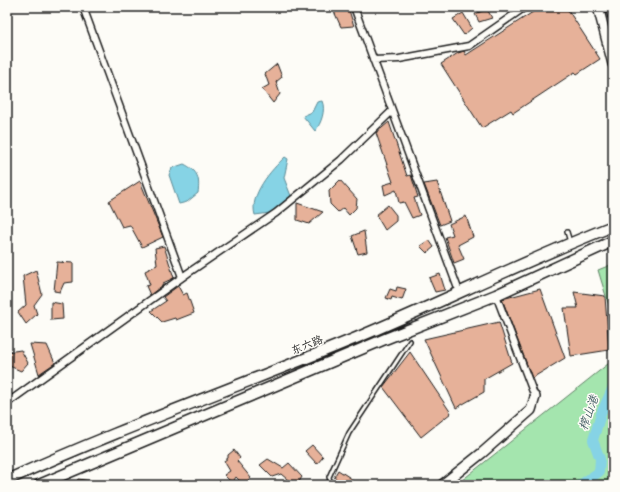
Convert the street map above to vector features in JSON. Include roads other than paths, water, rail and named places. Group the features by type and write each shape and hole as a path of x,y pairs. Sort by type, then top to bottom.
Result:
{"main road":[{"path":"598,7 613,64"},
{"path":"611,7 613,14"},
{"name":"东六路","path":"7,480 82,446 235,387 358,337 570,243 613,226"},
{"path":"39,485 384,339 496,295 613,241"},
{"path":"442,485 531,410 535,397"},
{"path":"450,485 485,457 536,411 535,397"}],"street":[{"path":"82,7 182,278"},
{"path":"354,7 458,286"},
{"path":"373,60 399,59 469,46 525,7"},
{"path":"7,404 182,278 276,213 341,160 392,111"},
{"path":"496,295 535,397"}],"lane":[{"path":"567,232 570,243"},
{"path":"331,485 329,476 349,433 410,341"}],"water":[{"path":"322,101 322,117 315,131 303,116 312,112 317,102"},
{"path":"285,157 288,159 284,178 291,196 270,213 255,215 255,199 262,183"},
{"path":"184,164 192,169 197,176 199,183 198,193 187,202 179,204 169,175 172,168"}],"waterway":[{"name":"榨山港","path":"580,485 599,472 600,459 593,440 602,411 613,387"}]}
